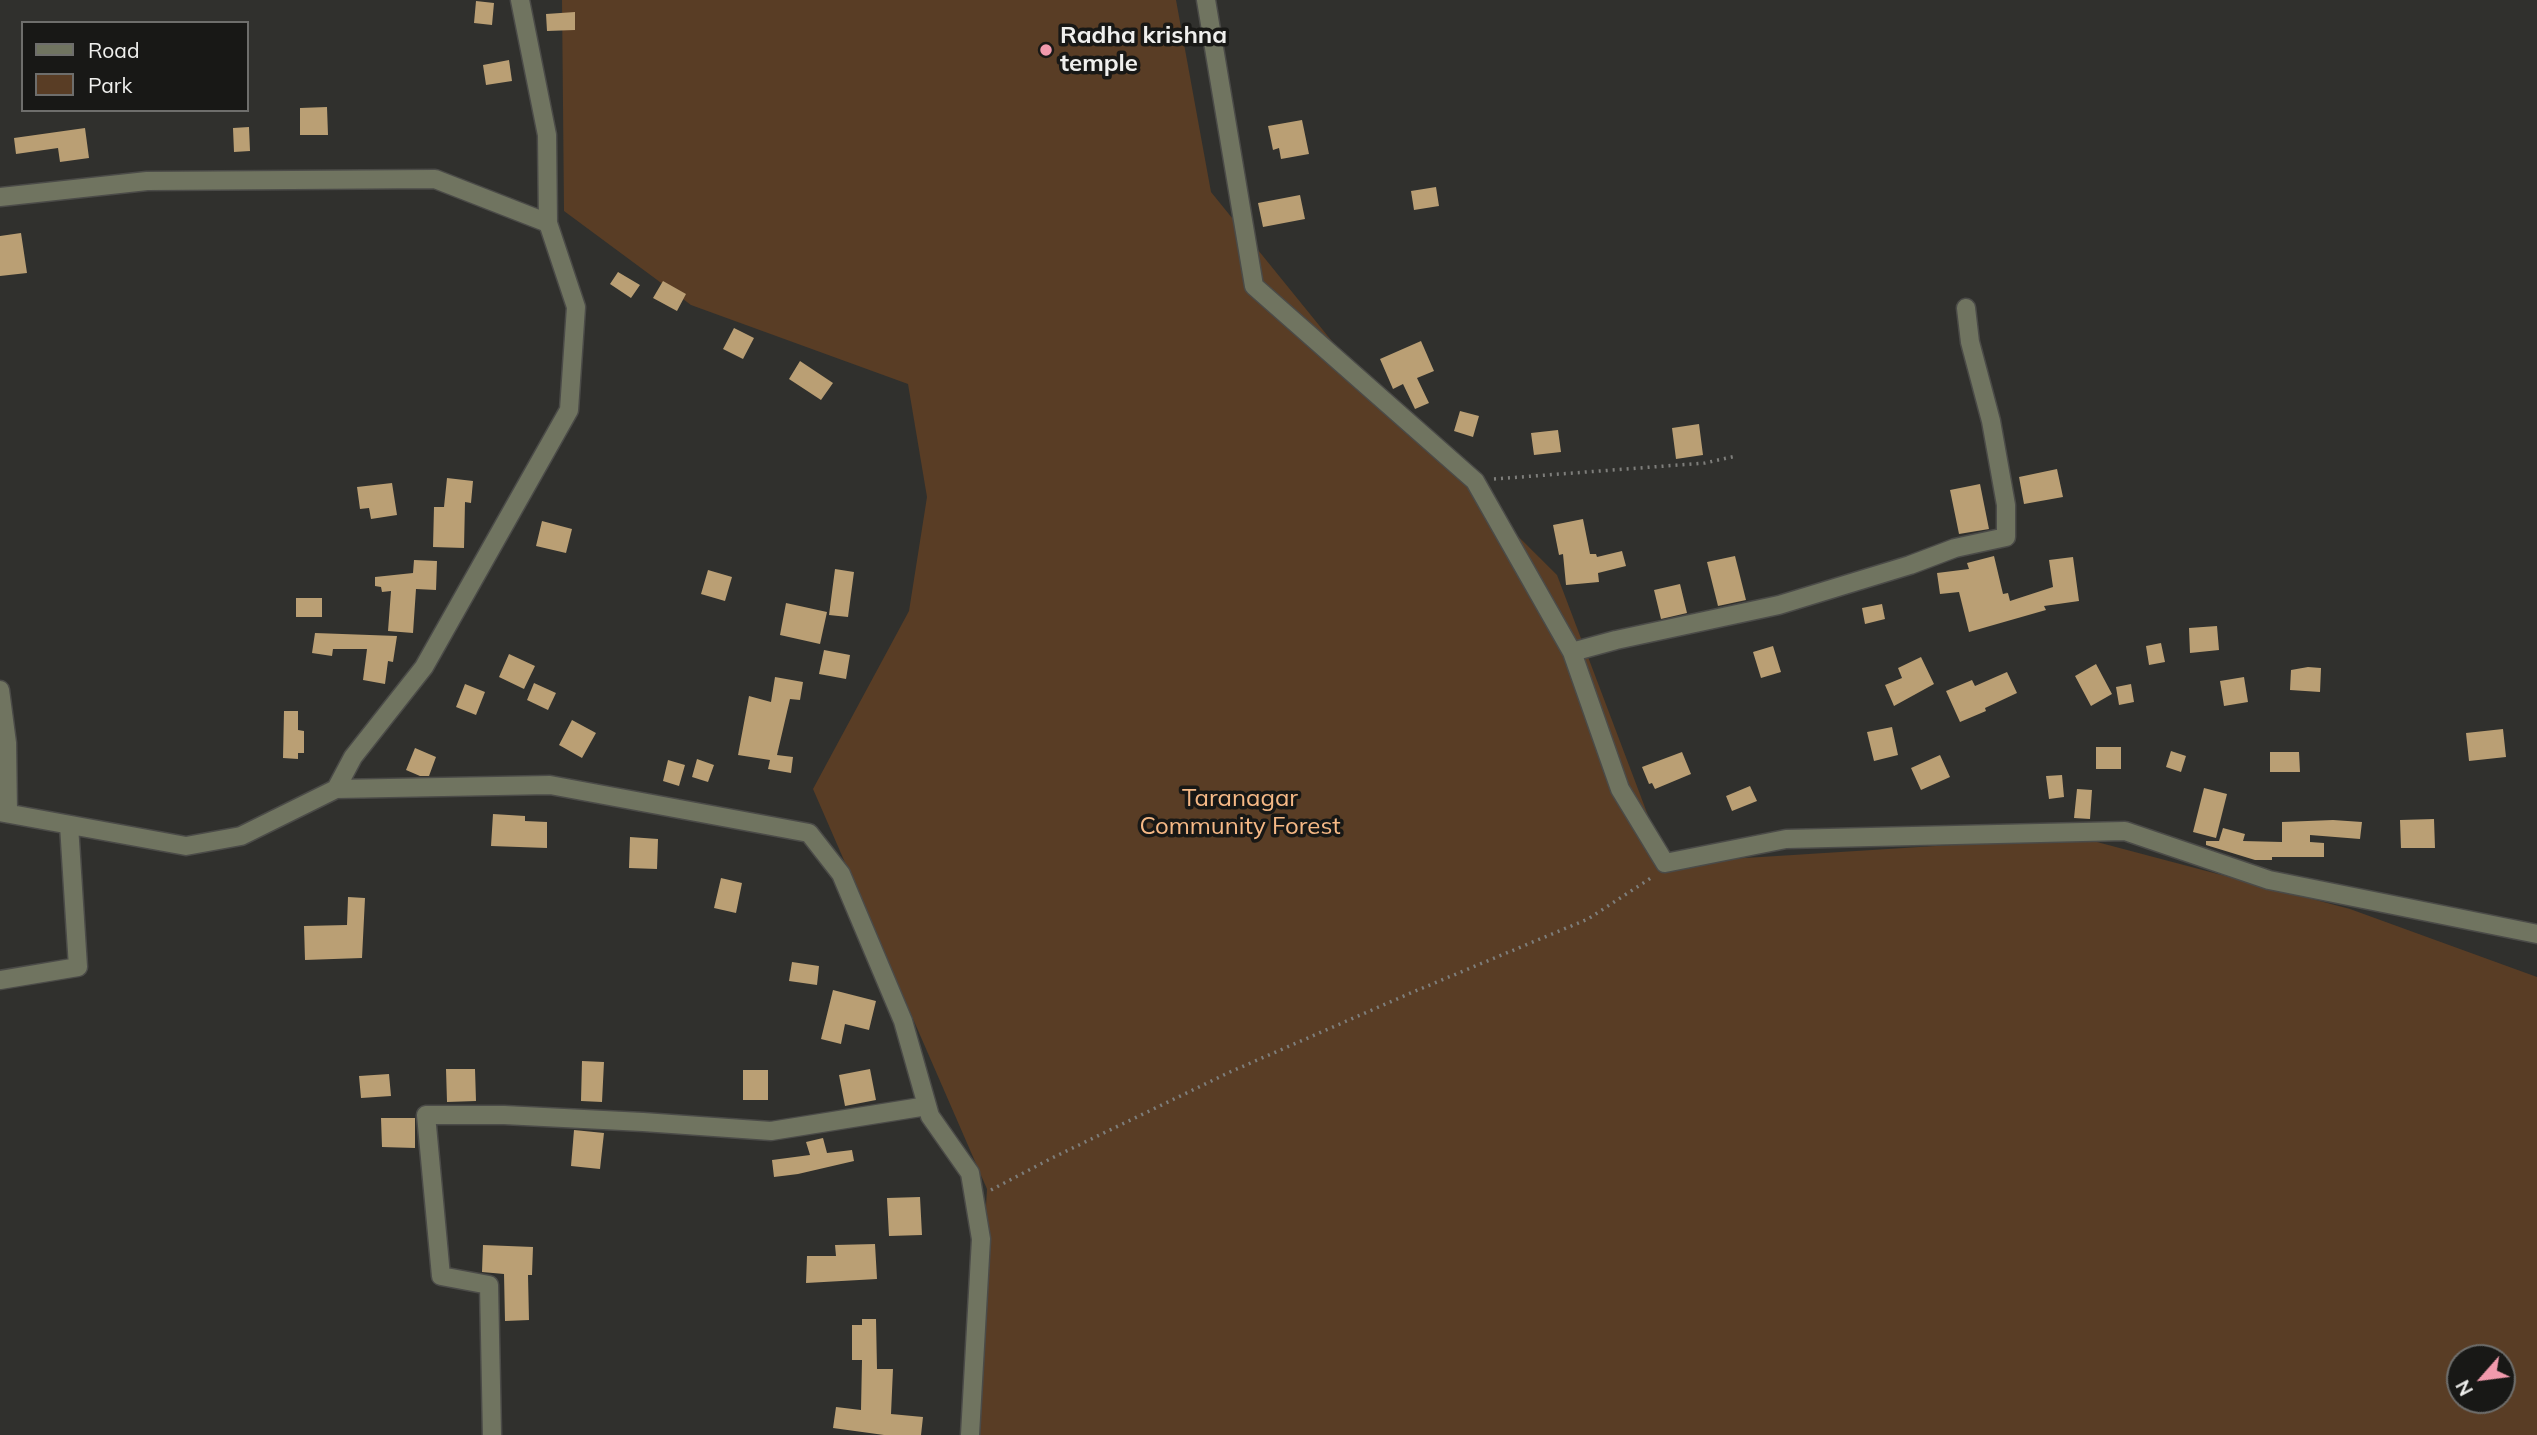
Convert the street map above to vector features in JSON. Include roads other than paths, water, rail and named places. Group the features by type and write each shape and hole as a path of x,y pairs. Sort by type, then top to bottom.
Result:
{"street":[{"path":"336,789 353,757 424,667 569,410 576,307 548,223 547,135 520,0"},
{"path":"1206,0 1254,286 1475,481 1573,652 1620,789 1665,863 1787,839 2125,831 2269,880 2537,934"},
{"path":"0,197 147,181 435,179 548,223"},
{"path":"1573,652 1616,640 1779,605 1910,565 1955,548 2006,537 2006,505 1991,421 1970,342 1966,308"},
{"path":"0,690 7,743 4,812 186,846 241,836 336,789 550,785 809,833 841,874 903,1021 930,1116 970,1173 981,1239 970,1435"},
{"path":"0,980 78,967 69,825"},
{"path":"492,1435 489,1285 441,1276 426,1115 504,1115 771,1131 928,1106"}],"place":[{"name":"Radha krishna temple","path":"1046,50"}],"park label":[{"name":"Taranagar Community Forest","path":"1240,813"}]}
